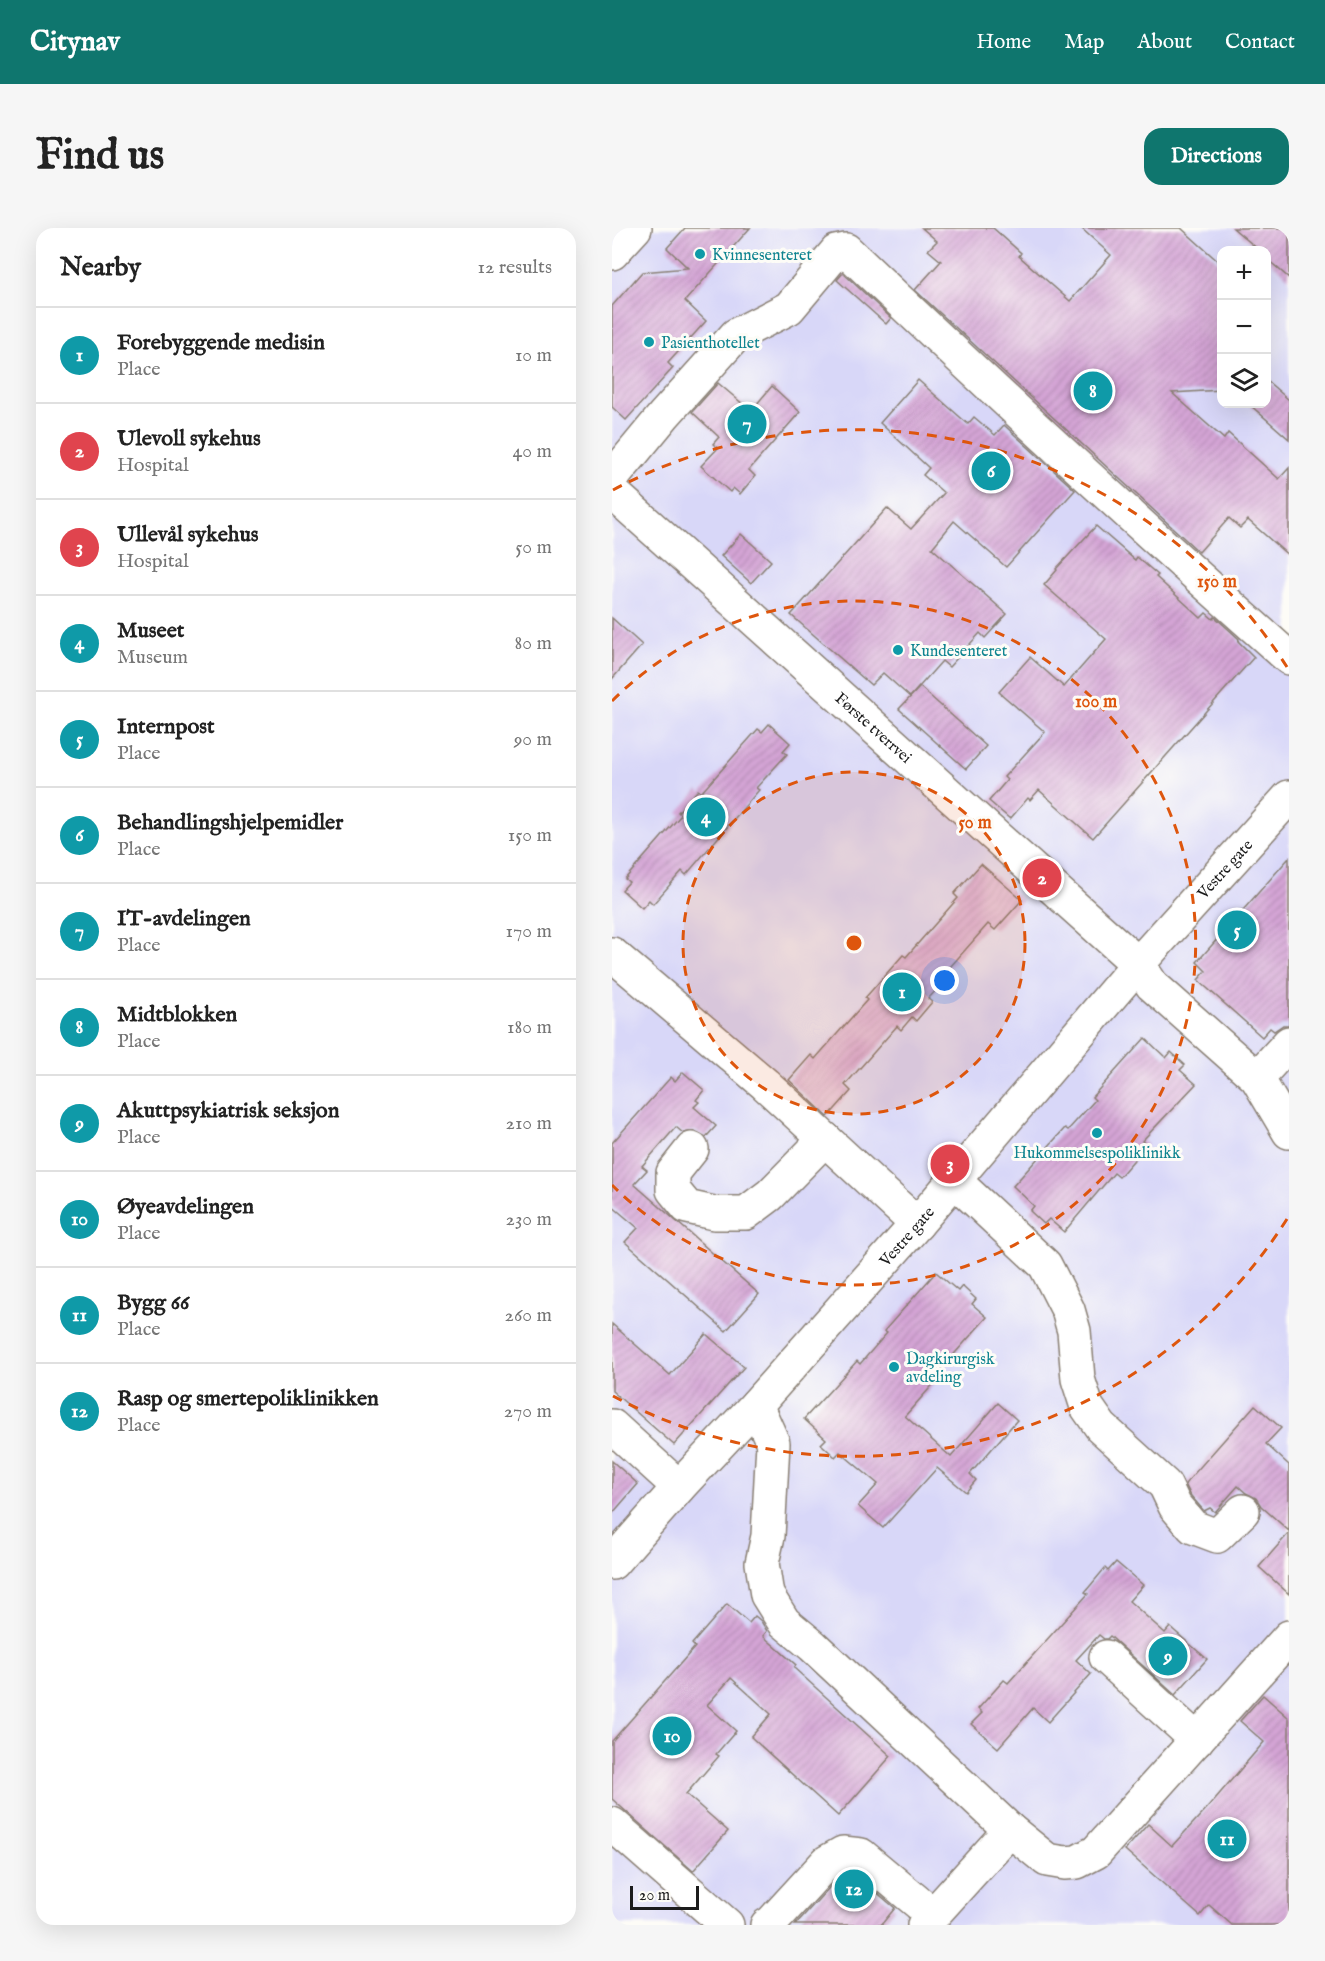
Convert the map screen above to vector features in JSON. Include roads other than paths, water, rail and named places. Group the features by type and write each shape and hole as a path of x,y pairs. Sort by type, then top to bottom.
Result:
{"street":[{"path":"612,253 635,228"},
{"path":"612,478 664,415 736,335 789,308 836,252 846,250 1188,568 1289,658"},
{"name":"Første tverrvei","path":"612,492 1138,964 1152,985 1257,1078 1289,1132"},
{"name":"Vestre gate","path":"612,1563 917,1224 1138,964 1289,797"},
{"path":"612,954 765,1083 917,1224"},
{"path":"1257,1078 1289,1043"},
{"path":"692,1149 673,1173 673,1190 687,1207 714,1214 746,1213 770,1195 825,1139"},
{"path":"955,1181 1045,1265 1068,1310 1074,1331 1078,1379 1087,1407 1101,1427 1165,1485 1175,1506 1193,1527 1217,1536 1243,1511"},
{"path":"756,1404 773,1443 768,1536 762,1563 767,1595 784,1622 813,1646 1010,1830 1047,1860 1077,1862 1096,1852 1289,1637"},
{"path":"612,1426 679,1487"},
{"path":"1106,1657 1197,1740"},
{"path":"612,1824 727,1925"},
{"path":"767,1925 827,1862 843,1853 861,1854 928,1920 1010,1830"}],"place":[{"name":"Kvinnesenteret","path":"700,254"},
{"name":"Pasienthotellet","path":"649,342"},
{"name":"Midtblokken","path":"1093,391"},
{"name":"IT-avdelingen","path":"747,424"},
{"name":"Behandlingshjelpemidler","path":"991,471"},
{"name":"Kundesenteret","path":"898,650"},
{"name":"Museet","path":"706,817"},
{"name":"Ulevoll sykehus","path":"1042,878"},
{"name":"Internpost","path":"1237,930"},
{"name":"Forebyggende medisin","path":"902,992"},
{"name":"Hukommelsespoliklinikk","path":"1097,1133"},
{"name":"Ullevål sykehus","path":"950,1164"},
{"name":"Dagkirurgisk avdeling","path":"894,1367"},
{"name":"Akuttpsykiatrisk seksjon","path":"1168,1656"},
{"name":"Øyeavdelingen","path":"672,1736"},
{"name":"Bygg 66","path":"1227,1839"},
{"name":"Rasp og smertepoliklinikken","path":"854,1889"}]}
